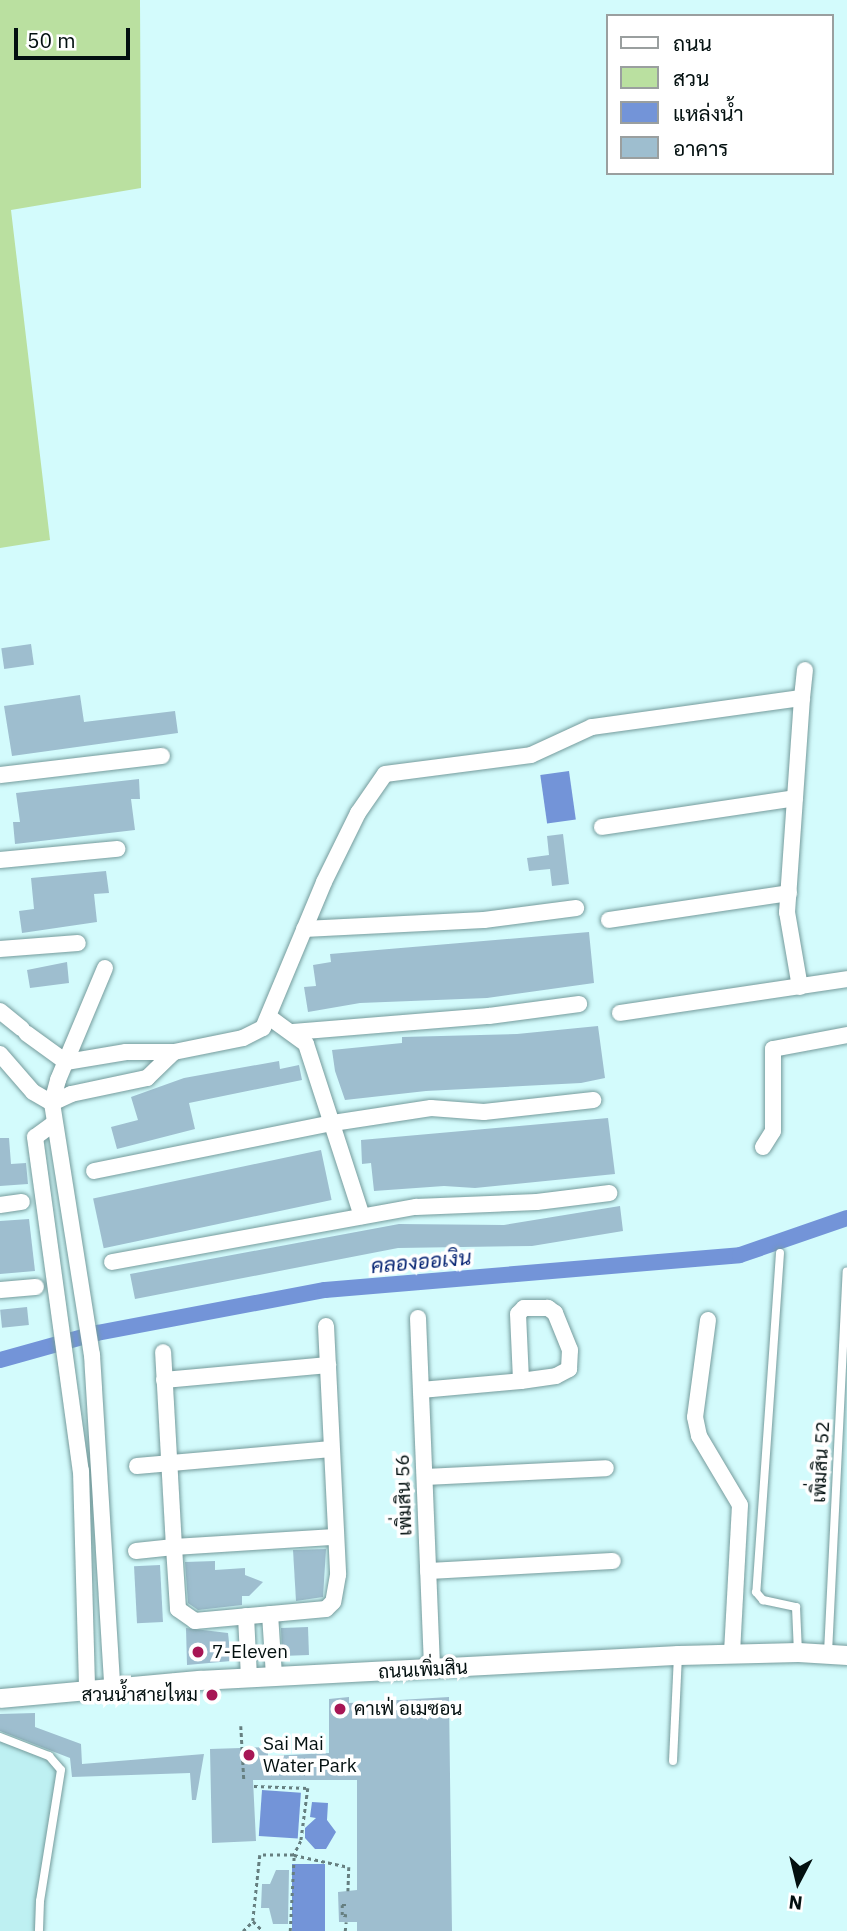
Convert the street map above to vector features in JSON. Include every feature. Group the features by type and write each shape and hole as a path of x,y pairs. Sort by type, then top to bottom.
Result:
{"street":[{"path":"800,987 787,912 805,670"},
{"path":"0,1011 66,1062 126,1052 174,1052 254,1035 269,1017 304,929 358,813 385,774 531,755 592,727 802,698"},
{"path":"0,775 162,756"},
{"path":"602,827 795,798"},
{"path":"0,860 117,849"},
{"path":"610,920 789,893"},
{"path":"304,929 484,920 576,908"},
{"path":"0,948 78,943"},
{"path":"105,968 52,1103 53,1124 60,1135 92,1356 102,1467 112,1686"},
{"path":"620,1013 847,979"},
{"path":"293,1032 489,1016 579,1004"},
{"path":"269,1017 306,1044 334,1123 362,1216"},
{"path":"764,1147 773,1131 773,1049 780,1044 847,1035"},
{"path":"52,1103 71,1094 147,1078 174,1052"},
{"path":"0,1054 33,1092 52,1103"},
{"path":"94,1171 334,1123 431,1108 484,1112 593,1100"},
{"path":"53,1124 35,1138 81,1471 87,1689"},
{"path":"112,1262 362,1216 608,1192"},
{"path":"0,1205 22,1202"},
{"path":"0,1290 36,1287"},
{"path":"421,1390 521,1381 556,1376 569,1369 572,1360 555,1313 548,1308 524,1308 518,1314 521,1381"},
{"name":"เพิ่มสิน 56","path":"418,1318 432,1670"},
{"path":"708,1320 695,1417 699,1436 740,1506 732,1654"},
{"path":"163,1352 175,1598 184,1617 195,1621 326,1609 333,1602 338,1587 326,1326"},
{"path":"164,1380 328,1366"},
{"path":"137,1466 331,1449"},
{"path":"425,1477 606,1468"},
{"path":"135,1551 335,1537"},
{"path":"428,1571 613,1561"},
{"path":"270,1614 274,1676"},
{"path":"246,1616 249,1678"},
{"name":"ถนนเพิ่มสิน","path":"0,1698 112,1686 678,1655 798,1652 837,1655"}],"lane":[{"path":"780,1253 756,1592 763,1600 796,1607 798,1652"},
{"name":"เพิ่มสิน 52","path":"837,1655 846,1271"},
{"path":"673,1761 678,1655"},
{"path":"0,1737 49,1756 61,1770 39,1931"}],"path":[{"path":"241,1726 244,1780"},
{"path":"254,1786 308,1788 301,1841 294,1855 290,1931"},
{"path":"243,1931 253,1922 260,1855 294,1855 349,1867 348,1891"},
{"path":"347,1916 342,1915 342,1905 349,1905"},
{"path":"253,1922 263,1931"},
{"path":"345,1931 346,1922"}],"shaded area":[{"path":"0,1738 48,1756 59,1770 38,1931 0,1931"}],"green space":[{"path":"0,0 140,0 141,188 11,210 50,540 0,548"}],"water":[{"path":"569,771 576,820 547,824 540,775"},
{"path":"262,1790 301,1793 298,1839 259,1836"},
{"path":"312,1802 328,1803 327,1820 336,1832 326,1849 315,1849 305,1838 305,1828 316,1818 310,1817"},
{"path":"292,1864 325,1864 325,1931 292,1931"}],"building":[{"path":"31,644 34,665 4,669 1,648"},
{"path":"80,695 84,722 175,711 178,733 12,756 4,706"},
{"path":"139,779 140,799 131,799 135,830 15,844 13,822 20,822 16,793"},
{"path":"563,834 569,884 552,886 550,869 529,871 527,858 549,855 547,836"},
{"path":"106,871 109,893 94,894 97,922 22,933 19,911 34,909 31,878"},
{"path":"589,932 594,983 487,998 360,1003 308,1012 304,987 316,986 313,965 331,962 330,954"},
{"path":"67,962 69,983 30,988 27,970"},
{"path":"598,1026 605,1078 581,1083 426,1091 345,1100 335,1071 332,1050 402,1043 402,1037 517,1034"},
{"path":"279,1061 280,1069 299,1065 302,1080 189,1103 195,1129 117,1149 111,1127 138,1120 131,1097 184,1078"},
{"path":"608,1118 615,1174 475,1188 444,1186 374,1191 371,1163 362,1164 361,1140"},
{"path":"0,1138 9,1138 11,1164 26,1163 28,1184 0,1186"},
{"path":"321,1150 332,1200 104,1248 93,1198"},
{"path":"620,1206 623,1231 532,1246 398,1248 135,1299 130,1274 399,1224 504,1225"},
{"path":"29,1219 35,1271 0,1274 0,1221"},
{"path":"27,1307 29,1325 2,1328 0,1310"},
{"path":"326,1549 323,1597 296,1601 293,1550"},
{"path":"215,1561 215,1570 245,1568 245,1575 263,1582 249,1596 242,1596 242,1605 198,1610 188,1603 185,1562"},
{"path":"160,1565 163,1622 137,1623 134,1566"},
{"path":"308,1627 309,1655 282,1656 281,1628"},
{"path":"186,1628 228,1633 231,1661 187,1665"},
{"path":"349,1697 349,1703 449,1697 452,1931 357,1931 357,1922 339,1922 338,1892 357,1890 357,1780 253,1780 256,1841 212,1843 210,1749 268,1747 268,1756 329,1753 329,1699"},
{"path":"35,1713 35,1727 81,1744 82,1764 204,1754 196,1800 192,1800 190,1773 72,1777 70,1758 0,1731 0,1714"},
{"path":"276,1870 289,1870 288,1924 273,1924 269,1908 261,1908 262,1884 270,1884"}],"waterway":[{"name":"คลองออเงิน","path":"0,1360 97,1333 325,1290 740,1255 847,1218"}],"place":[{"name":"7-Eleven","path":"198,1652"},
{"name":"สวนน้ำสายไหม","path":"212,1695"},
{"name":"คาเฟ่ อเมซอน","path":"340,1709"},
{"name":"Sai Mai Water Park","path":"249,1755"}]}
